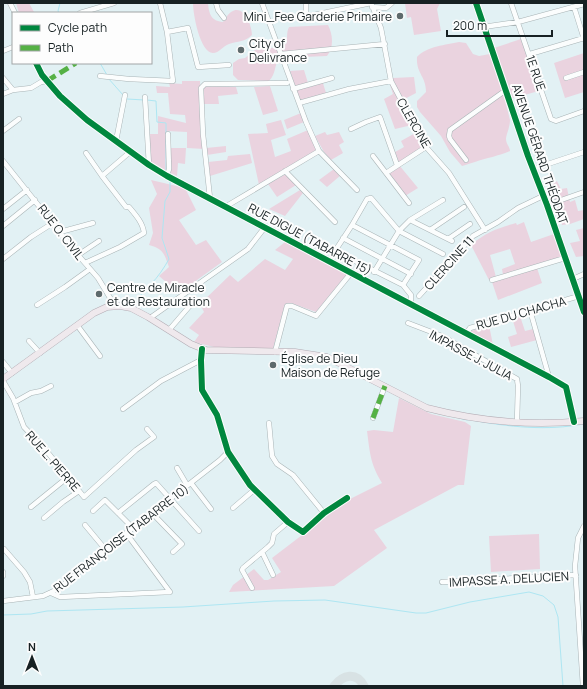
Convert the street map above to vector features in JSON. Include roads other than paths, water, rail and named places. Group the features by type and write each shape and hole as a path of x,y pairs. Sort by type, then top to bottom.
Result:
{"main road":[{"path":"3,380 100,309 115,306 131,308 202,349 218,351 295,352 327,357 428,408 443,412 517,422 551,424 584,421"}],"street":[{"path":"10,3 14,12"},
{"path":"83,12 114,3"},
{"path":"100,76 171,82 174,80 167,32 160,3"},
{"path":"216,3 218,10 224,18"},
{"path":"262,3 293,89 319,151 357,190"},
{"path":"306,3 306,14 309,16 371,4 386,8 392,3"},
{"name":"AVENUE GÉRARD THÉODAT","path":"476,3 483,27 533,169 547,204 584,312"},
{"name":"1E RUE","path":"512,3 552,119 556,121 584,111"},
{"name":"CLERCINE","path":"371,4 381,28 385,44 390,81 426,146 449,173 485,230"},
{"path":"483,27 518,22 584,4"},
{"path":"530,54 584,39 574,7"},
{"path":"167,32 188,28 198,67 229,65"},
{"path":"281,54 385,44"},
{"name":"RUE DIGUE (TABARRE 15)","path":"36,64 42,75 60,96 87,120 130,152 166,176 412,304 566,387 574,422"},
{"path":"566,78 584,72"},
{"path":"3,78 13,90"},
{"path":"293,89 332,78"},
{"path":"3,94 13,90 31,88 41,82 47,81"},
{"path":"299,103 348,89 390,81"},
{"path":"210,198 202,121 201,88 205,84 287,83"},
{"path":"466,160 450,139 450,130 506,90"},
{"path":"116,141 125,95"},
{"path":"146,97 149,165"},
{"path":"350,129 380,117 398,165"},
{"path":"3,131 20,119"},
{"path":"166,176 169,169 168,134"},
{"path":"386,173 426,146"},
{"path":"225,207 319,151"},
{"path":"102,176 130,152"},
{"path":"533,169 584,152"},
{"path":"85,263 120,247 144,233 144,229 138,218 129,207 126,207 86,153"},
{"path":"373,156 409,203"},
{"name":"RUE O. CIVIL","path":"3,161 98,278 115,306"},
{"path":"286,171 335,222"},
{"path":"3,209 27,190"},
{"path":"547,204 584,192"},
{"name":"CLERCINE 11","path":"419,296 473,236 485,230 518,208 543,196"},
{"path":"412,304 411,295 403,286 335,250 352,225 367,198 371,198 400,231 443,254"},
{"path":"3,226 35,200"},
{"path":"374,272 400,231 410,220 443,200"},
{"path":"430,230 464,208"},
{"path":"410,220 450,240 470,224"},
{"path":"60,232 93,222"},
{"path":"3,258 53,223"},
{"path":"352,225 419,260 403,286"},
{"path":"150,318 248,249 265,227"},
{"path":"344,238 411,274"},
{"path":"78,255 99,241"},
{"path":"492,280 565,258"},
{"path":"37,305 65,288 90,269"},
{"path":"275,352 287,306 292,306 316,316 351,273"},
{"path":"573,279 584,274"},
{"name":"RUE DU CHACHA","path":"466,334 470,328 579,296"},
{"path":"168,330 194,301"},
{"path":"530,310 549,377"},
{"name":"IMPASSE J. JULIA","path":"408,323 442,336 517,379 517,422"},
{"path":"77,325 100,356"},
{"path":"29,341 40,353"},
{"path":"202,349 202,390 217,415 228,452 250,486 288,522 303,532 346,498"},
{"path":"123,409 161,381 201,360"},
{"path":"3,362 12,373"},
{"name":"RUE L. PIERRE","path":"3,380 15,402 24,427 44,448 84,498 136,450 154,437 147,429"},
{"path":"15,402 31,393 41,391 51,386"},
{"path":"373,418 385,386"},
{"path":"268,423 272,456 276,464 292,475 324,514"},
{"name":"RUE FRANÇOISE (TABARRE 10)","path":"3,601 52,593 105,549 220,460 228,452"},
{"path":"177,468 211,509"},
{"path":"31,507 68,477"},
{"path":"118,514 155,483 171,498 199,531"},
{"path":"233,508 254,490"},
{"path":"44,518 79,491"},
{"path":"93,511 105,500 133,528"},
{"path":"152,513 182,544 173,552"},
{"path":"252,588 242,570 243,568 272,543 274,534 288,522"},
{"path":"85,525 105,549"},
{"path":"583,686 583,660 576,575 576,548 578,538 584,526"},
{"path":"52,593 60,597 170,592 126,533"},
{"path":"4,549 24,572 30,582 33,597"},
{"path":"262,552 273,575"},
{"name":"IMPASSE A. DELUCIEN","path":"442,582 576,575"}],"waterway":[{"path":"58,12 60,3"},
{"path":"494,48 535,166"},
{"path":"101,64 107,75"},
{"path":"108,78 123,95"},
{"path":"127,99 144,100"},
{"path":"147,100 156,101 157,122 166,123 166,134"},
{"path":"166,139 166,172"},
{"path":"536,170 538,177"},
{"path":"134,307 139,297 163,269 169,259 162,238 165,201 170,192 170,179"},
{"path":"572,270 574,276"},
{"path":"576,280 577,284"},
{"path":"459,418 467,420"},
{"path":"472,420 500,425 542,428 583,424"},
{"path":"3,615 31,614 47,611 183,607 274,601 325,600 416,613 426,613 470,602 529,592 543,596 554,605 558,617 563,686"}],"place":[{"name":"Mini_Fee Garderie Primaire","path":"400,16"},
{"name":"City of Delivrance","path":"241,50"},
{"name":"Centre de Miracle et de Restauration","path":"99,294"},
{"name":"Église de Dieu Maison de Refuge","path":"273,365"}]}
